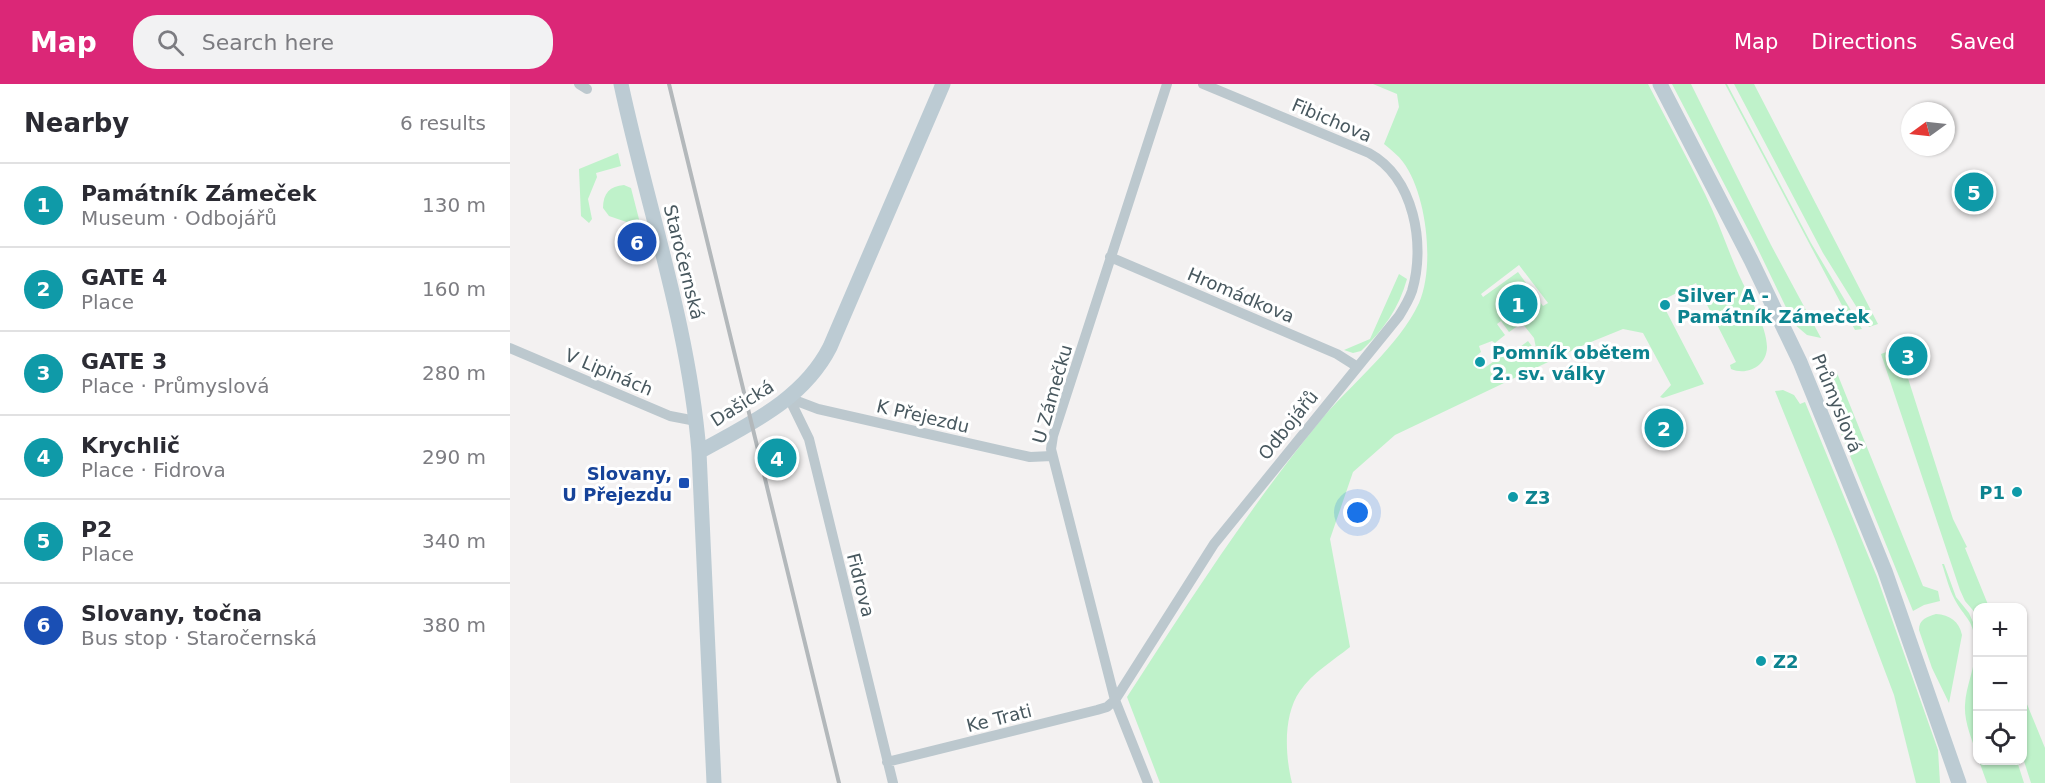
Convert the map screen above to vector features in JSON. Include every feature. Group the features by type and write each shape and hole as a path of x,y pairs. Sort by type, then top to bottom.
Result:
{"main road":[{"name":"Staročernská","path":"621,84 682,334 699,452"},
{"name":"Dašická","path":"699,452 752,423 789,398 818,368 830,347 943,84"},
{"name":"Průmyslová","path":"1660,84 1751,260 1800,362 1886,572 1948,749 1957,783"},
{"path":"699,452 714,783"}],"street":[{"name":"U Zámečku","path":"1148,783 1115,700 1052,456 1053,436 1167,84"},
{"name":"Fibichova","path":"1203,84 1381,160"},
{"name":"Odbojářů","path":"1115,700 1214,543 1399,316 1412,292 1416,273 1417,245 1408,200 1396,176 1381,160"},
{"name":"Hromádkova","path":"1110,257 1337,354 1356,366"},
{"name":"V Lipinách","path":"510,348 670,416 696,421"},
{"name":"K Přejezdu","path":"789,398 818,409 1035,458 1052,456"},
{"name":"Fidrova","path":"789,398 809,439 892,783"},
{"name":"Ke Trati","path":"887,762 1097,710 1107,707 1115,700"}],"green space":[{"path":"1373,84 1648,84 1714,214 1739,275 1761,320 1766,339 1766,354 1755,368 1743,371 1731,369 1730,365 1736,362 1696,283 1661,301 1704,384 1663,398 1660,397 1671,385 1643,333 1623,329 1586,344 1395,435 1353,472 1330,539 1350,647 1311,678 1294,701 1287,736 1292,783 1160,783 1127,697 1268,488 1320,421 1387,349 1419,303 1427,270 1423,211 1411,176 1401,159 1384,144 1399,107 1397,94","holes":["1519,265 1548,303 1543,306 1518,272 1483,297 1481,294","1501,321 1509,332 1522,323 1534,338 1536,348 1534,349 1528,341 1509,355 1503,347 1501,349 1504,354 1483,369 1476,366 1475,357 1481,352 1479,346 1492,341 1495,343 1505,335 1497,324"]},
{"path":"1672,84 1691,84 1771,245 1821,338 1807,335 1794,324 1754,241"},
{"path":"1725,84 1811,243 1862,329 1855,330"},
{"path":"1734,84 1754,84 1878,324 1869,327 1823,253"},
{"path":"618,153 621,166 596,173 597,177 588,199 592,219 589,223 581,216 579,169"},
{"path":"624,185 631,188 641,227 609,216 603,208 604,198 608,191"},
{"path":"1399,274 1407,279 1400,300 1383,327 1361,351 1353,353 1344,350 1370,339"},
{"path":"1898,351 1907,368 1905,369 1953,519 1967,547 1965,548 1987,603 1973,603 1973,610 1960,590 1881,354"},
{"path":"1837,373 1923,586 1938,591 1940,601 1924,605 1913,611 1825,394 1830,392 1831,379"},
{"path":"1783,390 1794,395 1800,404 1805,402 1877,577 1938,750 1940,783 1916,783 1894,695 1835,539 1775,391"},
{"path":"1942,564 1944,564 1956,597 1969,613 1973,622 1973,631 1970,623 1949,587"},
{"path":"1936,614 1953,620 1959,626 1962,635 1949,703 1932,668 1919,630 1922,621"},
{"path":"1973,666 1973,742 1966,718 1966,697"},
{"path":"2027,704 2045,748 2045,783 2031,783 2025,765"},
{"path":"1980,765 2018,765 2024,783 1987,783"}],"railway":[{"path":"669,84 839,783"}],"place":[{"name":"P2","path":"1974,192"},
{"name":"Slovany, točna","path":"637,242"},
{"name":"Památník Zámeček","path":"1518,304"},
{"name":"Silver A - Památník Zámeček","path":"1665,305"},
{"name":"GATE 3","path":"1908,356"},
{"name":"Pomník obětem 2. sv. války","path":"1480,362"},
{"name":"GATE 4","path":"1664,428"},
{"name":"Krychlič","path":"777,458"},
{"name":"Slovany, U Přejezdu","path":"684,483"},
{"name":"P1","path":"2017,492"},
{"name":"Z3","path":"1513,497"},
{"name":"Z2","path":"1761,661"}]}
